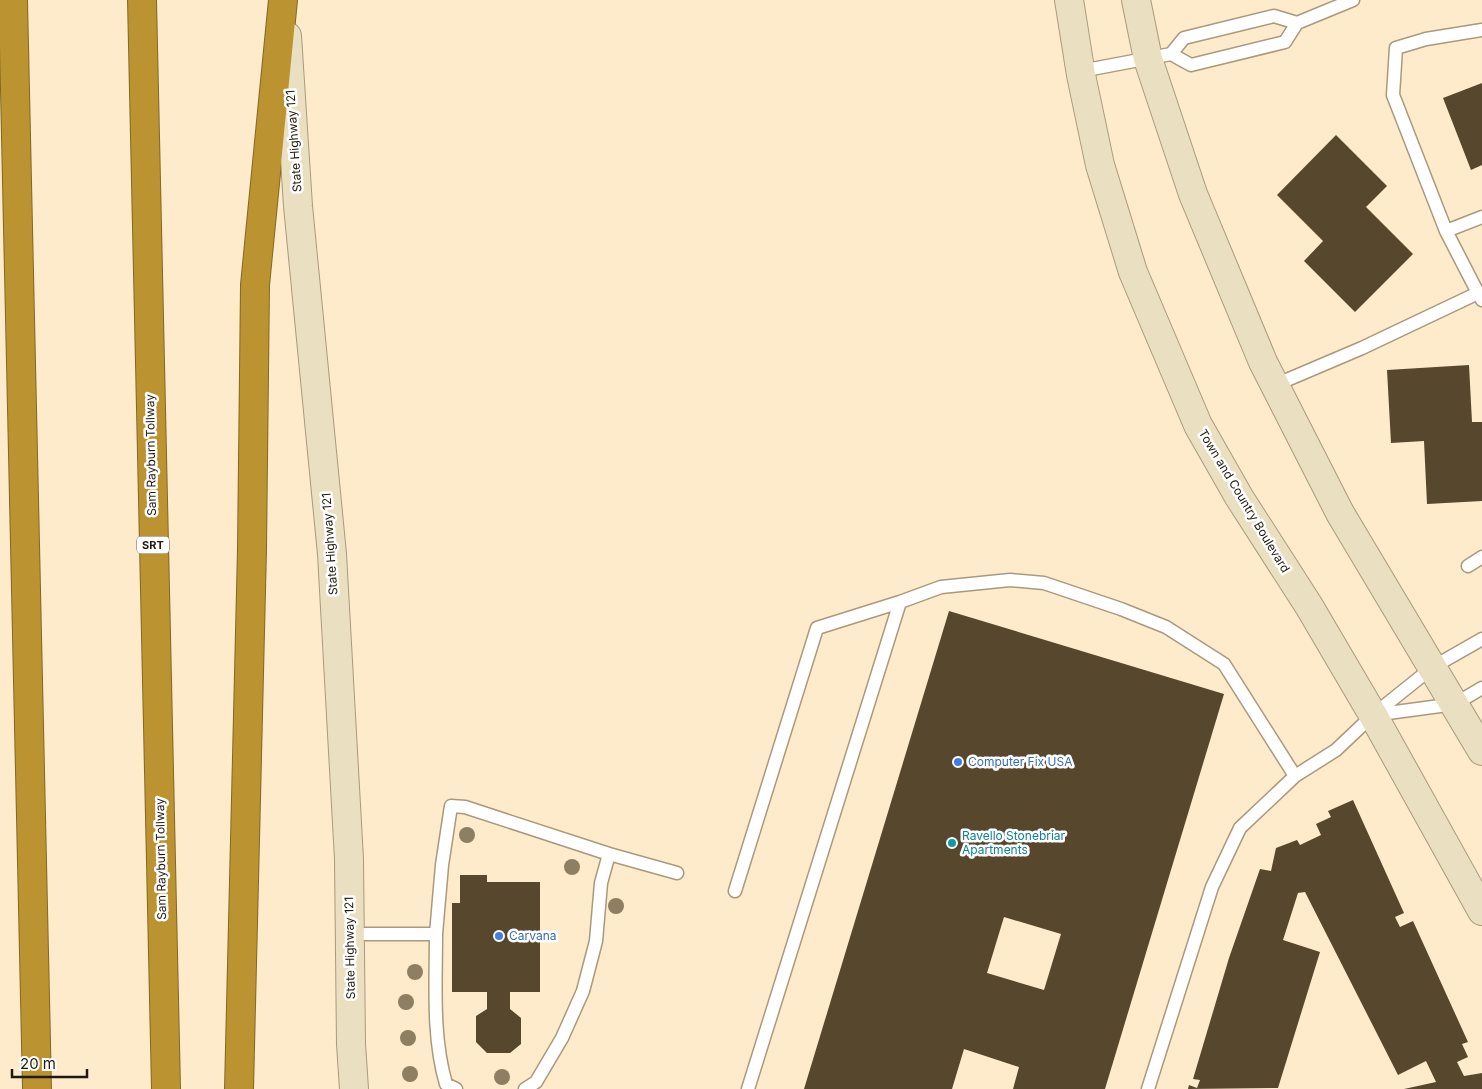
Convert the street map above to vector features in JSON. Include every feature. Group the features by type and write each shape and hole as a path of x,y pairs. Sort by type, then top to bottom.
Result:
{"highway":[{"path":"14,0 37,1089"},
{"name":"Sam Rayburn Tollway","path":"142,0 166,1089"},
{"path":"240,1089 252,550 255,285 284,0"}],"main road":[{"name":"State Highway 121","path":"284,0 298,206 332,554 349,859 351,1044 354,1089"},
{"name":"Town and Country Boulevard","path":"1069,0 1080,71 1100,165 1133,272 1198,425 1239,497 1309,606 1373,715 1482,911"},
{"path":"1136,0 1159,56 1193,194 1260,353 1340,513 1482,751"}],"lane":[{"path":"1159,56 1191,65 1285,42 1297,23 1352,0"},
{"path":"1080,71 1159,56 1184,38 1274,16 1297,23"},
{"path":"1275,385 1480,297 1446,231 1393,95 1396,48 1426,39 1482,30"},
{"path":"1446,231 1482,217"},
{"path":"1468,566 1482,557"},
{"path":"735,891 817,628 941,587 1010,580 1044,583 1121,609 1166,627 1224,664 1295,776"},
{"path":"748,1089 900,602"},
{"path":"1148,1089 1212,887 1240,828 1295,776 1336,750 1373,715 1433,667 1482,639"},
{"path":"1373,715 1455,704 1482,688"},
{"path":"456,1089 446,1084 439,1060 436,1004 436,934 442,865 451,806 465,807 609,854 677,873"},
{"path":"525,1089 536,1082 562,1038 583,991 596,941 601,883 609,854"},
{"path":"350,934 436,934"}],"building":[{"path":"1482,83 1482,165 1471,170 1443,98"},
{"path":"1336,135 1387,186 1366,207 1413,254 1355,312 1304,261 1323,241 1277,195"},
{"path":"1469,365 1472,422 1482,422 1482,501 1427,504 1424,441 1391,443 1387,370"},
{"name":"Ravello Stonebriar Apartments","path":"949,611 1224,694 1105,1089 1013,1089 1019,1067 964,1049 952,1089 804,1089","holes":["1004,917 1061,934 1044,990 987,973"]},
{"path":"1353,800 1404,913 1395,917 1400,927 1413,921 1468,1042 1462,1044 1468,1057 1457,1062 1464,1076 1482,1073 1482,1089 1404,1089 1436,1082 1426,1061 1398,1075 1305,892 1298,893 1283,940 1320,952 1278,1088 1188,1089 1189,1085 1197,1088 1200,1080 1193,1079 1229,958 1260,869 1271,871 1276,848 1297,840 1300,845 1321,835 1316,824 1331,817 1328,811"},
{"path":"460,875 487,875 487,882 540,882 540,992 510,992 510,1009 521,1018 521,1044 510,1053 487,1053 476,1042 476,1016 487,1009 487,992 452,992 452,903 460,903"}],"place":[{"name":"Computer Fix USA","path":"958,762"},
{"name":"Ravello Stonebriar Apartments","path":"952,843"},
{"name":"Carvana","path":"499,936"}]}
